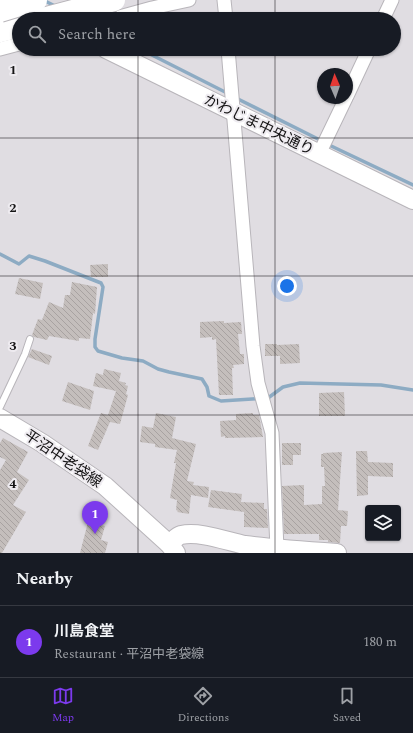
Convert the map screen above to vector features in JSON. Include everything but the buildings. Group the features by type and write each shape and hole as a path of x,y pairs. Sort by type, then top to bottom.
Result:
{"highway":[{"path":"0,10 36,0"},
{"path":"70,12 114,0"},
{"path":"0,31 12,28"}],"street":[{"path":"6,0 30,12"},
{"path":"137,12 189,0"},
{"path":"224,0 225,12"},
{"path":"386,12 392,0"},
{"path":"0,49 12,46"},
{"name":"かわじま中央通り","path":"120,56 413,200"},
{"path":"229,56 253,346 258,383 272,433 277,549"},
{"path":"353,82 366,56"},
{"path":"319,154 343,104"},
{"name":"平沼中老袋線","path":"0,418 42,443 105,486 173,548"},
{"path":"173,548 180,535 188,534 277,549 337,553"}],"lane":[{"path":"0,407 25,354 30,339"}],"waterway":[{"path":"43,0 57,7"},
{"path":"154,56 229,94"},
{"path":"236,98 322,141"},
{"path":"327,144 413,185"},
{"path":"0,254 19,264 29,256 101,283 103,287 95,339 95,347 98,351 122,358 143,361 158,369 202,379 207,387 209,396 221,401 268,398 283,387 300,383 381,385 413,390"}],"place":[{"name":"川島食堂","path":"95,534"}]}
